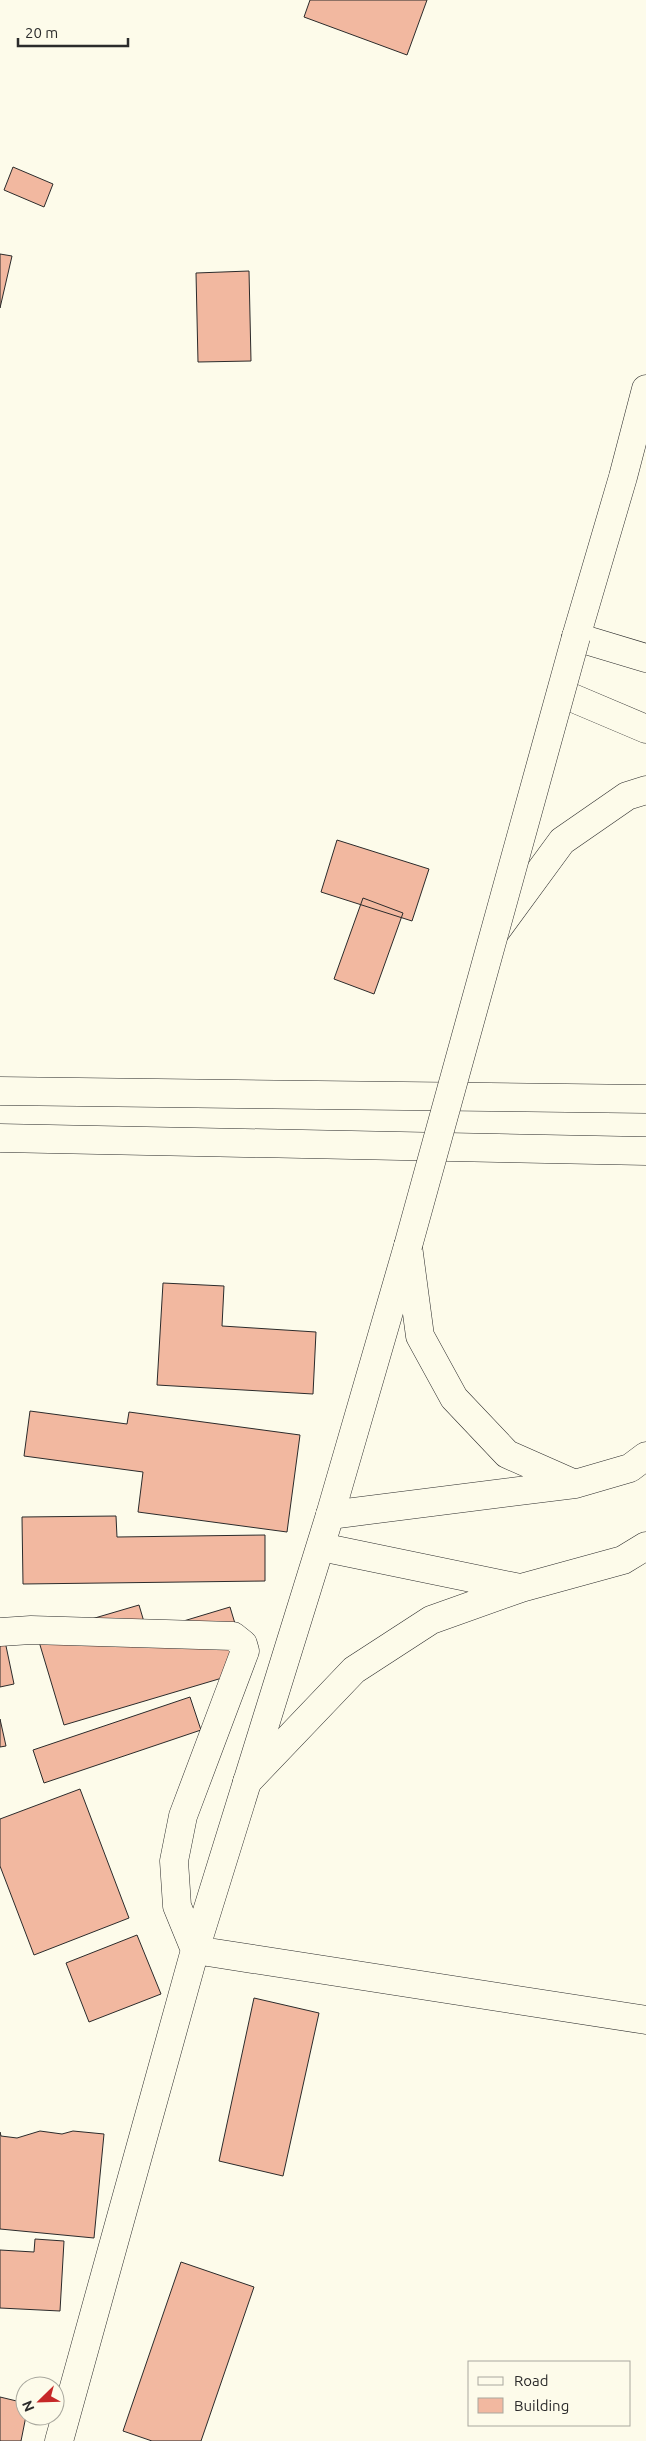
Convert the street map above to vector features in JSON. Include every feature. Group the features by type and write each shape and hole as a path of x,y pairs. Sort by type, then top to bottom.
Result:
{"street":[{"path":"59,2441 195,1950 321,1547 408,1246 492,936 623,477 646,389"},
{"path":"576,637 646,658"},
{"path":"561,692 646,729"},
{"path":"492,936 562,842 627,796 646,790"},
{"path":"0,1091 646,1099"},
{"path":"0,1138 644,1153"},
{"path":"408,1246 420,1336 454,1398 506,1454 575,1484"},
{"path":"330,1515 575,1484 630,1468 646,1456"},
{"path":"247,1782 354,1670 431,1620 521,1588 623,1560 646,1546"},
{"path":"321,1547 521,1588"},
{"path":"0,1632 31,1630 233,1636 243,1644 245,1651 183,1816 174,1861 177,1906 195,1950"},
{"path":"195,1950 646,2020"}],"building":[{"path":"310,0 427,0 407,55 304,17"},
{"path":"13,167 53,184 44,207 4,190"},
{"path":"0,254 12,256 0,308"},
{"path":"249,271 251,361 198,362 196,273"},
{"path":"337,840 429,869 412,921 321,892"},
{"path":"363,898 403,913 374,994 334,979"},
{"path":"163,1283 224,1286 222,1326 316,1332 313,1394 157,1385"},
{"path":"30,1411 127,1424 129,1412 300,1435 287,1532 138,1512 143,1472 24,1456"},
{"path":"116,1516 117,1537 265,1535 265,1581 23,1584 22,1517"},
{"path":"139,1605 147,1632 230,1607 249,1670 64,1725 37,1635"},
{"path":"2,1627 14,1684 0,1687 0,1628"},
{"path":"190,1697 201,1730 44,1783 33,1750"},
{"path":"0,1719 6,1746 0,1747"},
{"path":"80,1789 129,1918 34,1955 0,1866 0,1819"},
{"path":"137,1935 161,1994 89,2022 66,1963"},
{"path":"254,1998 319,2013 283,2176 219,2161"},
{"path":"40,2131 62,2134 73,2131 104,2134 94,2238 0,2229 0,2132 1,2136 17,2138"},
{"path":"35,2239 64,2241 60,2311 0,2308 0,2250 34,2252"},
{"path":"181,2262 254,2287 201,2441 152,2441 123,2431"},
{"path":"0,2397 15,2401 15,2426 24,2426 21,2441 0,2441"}]}
